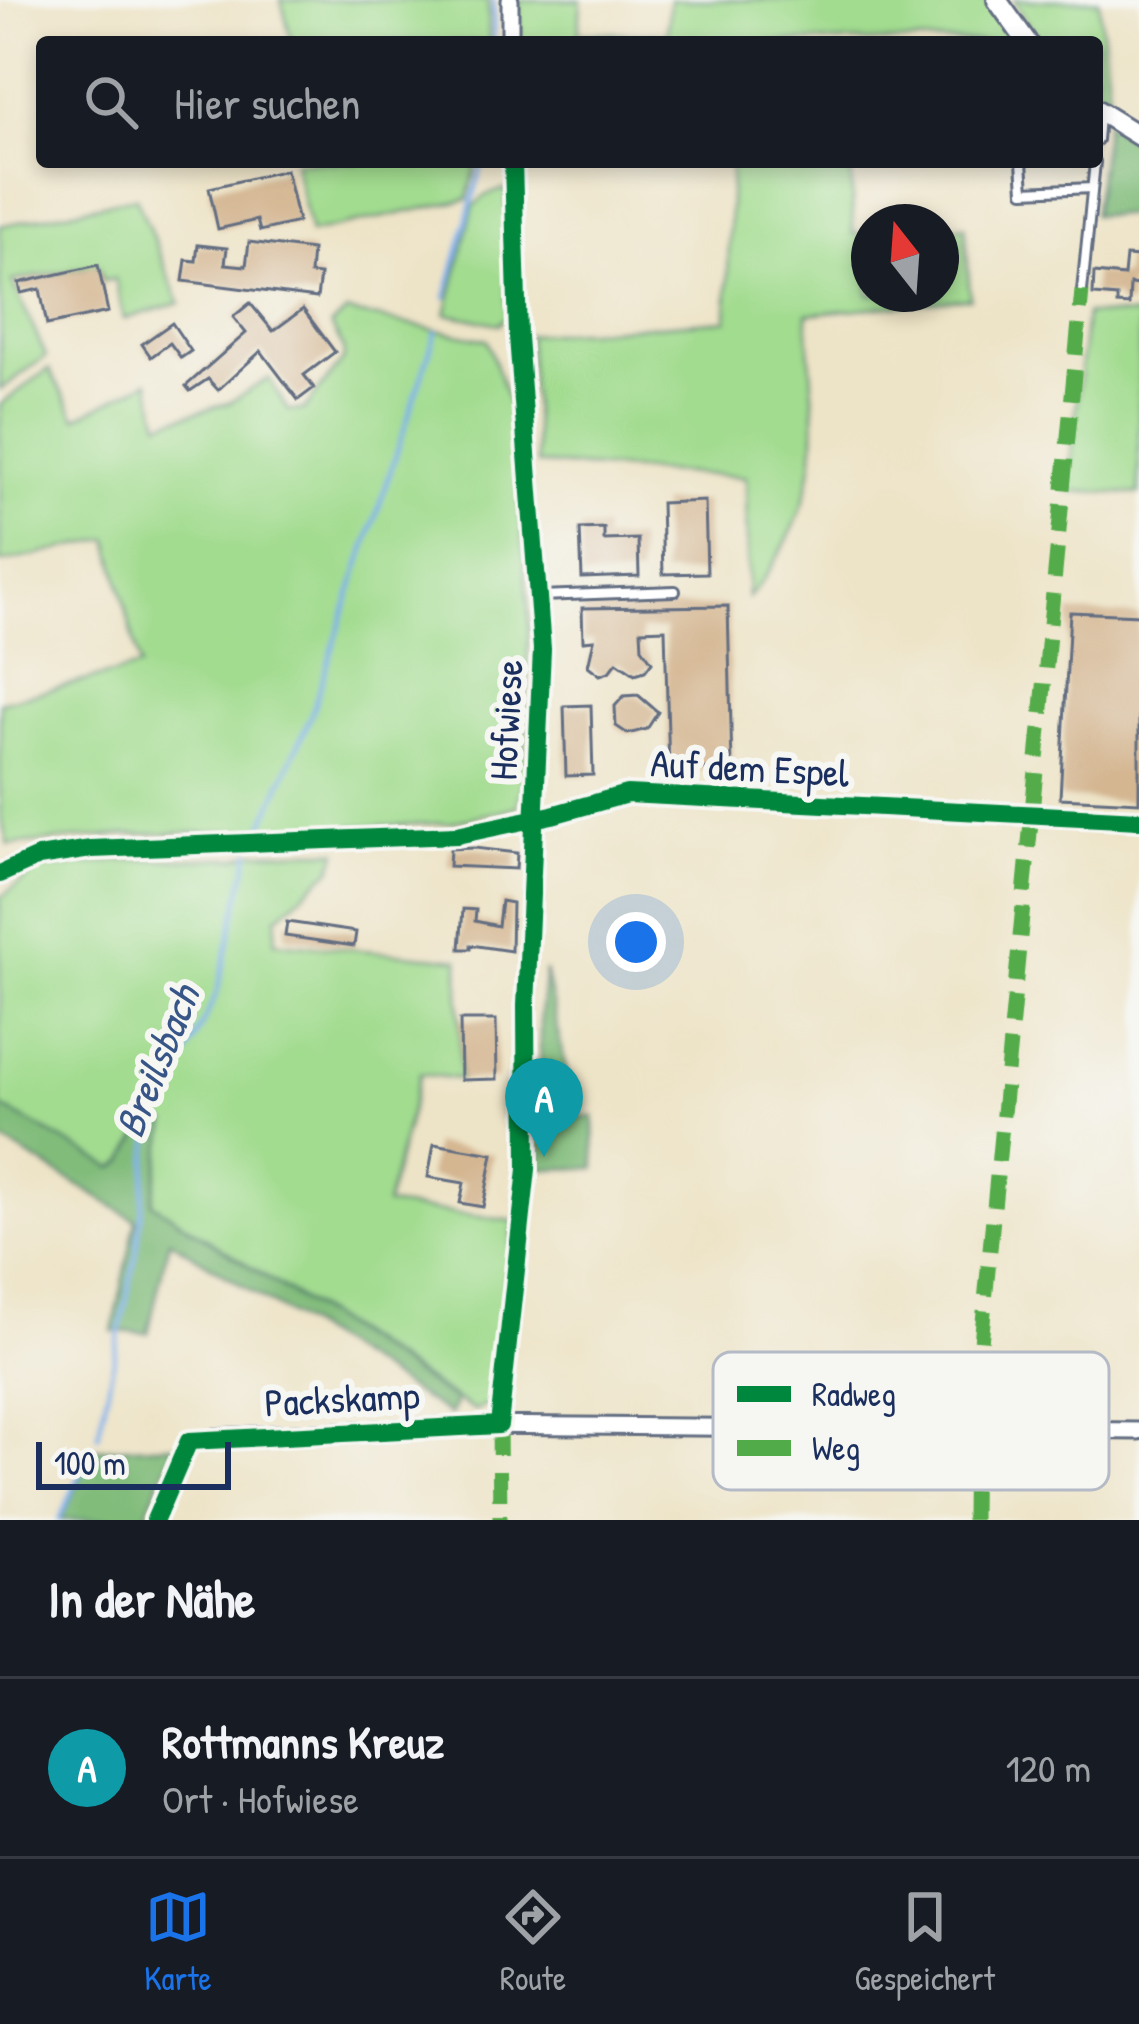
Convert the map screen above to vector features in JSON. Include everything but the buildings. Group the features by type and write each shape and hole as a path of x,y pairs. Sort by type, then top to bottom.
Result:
{"street":[{"path":"510,0 510,36"},
{"path":"997,0 1023,36"},
{"path":"1103,113 1139,136"},
{"name":"Hofwiese","path":"499,1425 527,1169 526,1006 542,649 518,337 513,168"},
{"name":"Auf dem Espel","path":"2,866 91,849 457,835 627,794 1139,820"},
{"name":"Packskamp","path":"155,1520 189,1441 499,1425 713,1427"},
{"name":"Packskamp","path":"1109,1431 1139,1431"}],"lane":[{"path":"1022,168 1024,190 1092,188"},
{"path":"1082,291 1094,168"},
{"path":"540,596 675,591"}],"green space":[{"path":"281,0 488,0 489,36 290,36"},
{"path":"519,0 581,0 579,33 667,34 670,0 988,0 1015,36 520,36"},
{"path":"1014,0 1099,0 1103,36 1036,36"},
{"path":"1103,39 1110,108 1103,103"},
{"path":"1106,122 1139,144 1136,215 1093,215"},
{"path":"295,168 476,168 468,199 310,233"},
{"path":"731,168 851,168 851,310 807,314 814,404 808,487 785,544 748,598 746,477 537,464 528,335 727,320"},
{"path":"506,189 507,317 499,324 446,314 474,206 486,195"},
{"path":"136,197 180,303 124,319 115,279 103,281 98,265 12,281 46,356 0,390 0,226"},
{"path":"959,226 965,226 970,298 959,299"},
{"path":"347,312 487,340 512,413 529,616 525,778 517,807 450,823 123,835 8,845 0,815 0,702 140,667 109,539 0,563 0,405 49,369 76,418 149,381 160,423 229,403 269,378 288,411 304,410 344,359 331,325"},
{"path":"1086,314 1139,316 1139,494 1068,491"},
{"path":"338,851 331,869 277,917 275,942 459,959 460,1079 420,1074 386,1205 514,1221 491,1403 474,1411 152,1203 167,1123 151,1116 124,1162 114,1169 0,1106 0,898 40,868 236,858 254,852"},
{"path":"545,970 576,1117 594,1117 595,1168 540,1169 540,1015"},
{"path":"0,1106 114,1168 124,1162 151,1115 167,1123 152,1203 456,1401 450,1415 169,1240 148,1333 113,1331 136,1220 0,1139"},
{"path":"175,1445 144,1520 61,1520 94,1449"}],"waterway":[{"name":"Breilsbach","path":"493,0 494,36"},
{"name":"Breilsbach","path":"446,297 481,168"},
{"name":"Breilsbach","path":"259,834 310,718 436,332"},
{"name":"Breilsbach","path":"98,1436 137,1250 151,1131 217,993 250,852"},
{"name":"Breilsbach","path":"59,1520 92,1450"}],"marked path":[{"path":"980,1352 1082,291"},
{"path":"499,1425 500,1520"},
{"path":"973,1490 973,1520"}],"cycle path":[{"path":"155,1520 189,1441 499,1425 527,1169 526,1006 542,649 518,337 513,168"},
{"path":"0,874 38,857 91,849 457,835 627,794 1139,820"}],"place":[{"name":"Rottmanns Kreuz","path":"544,1157"}]}
